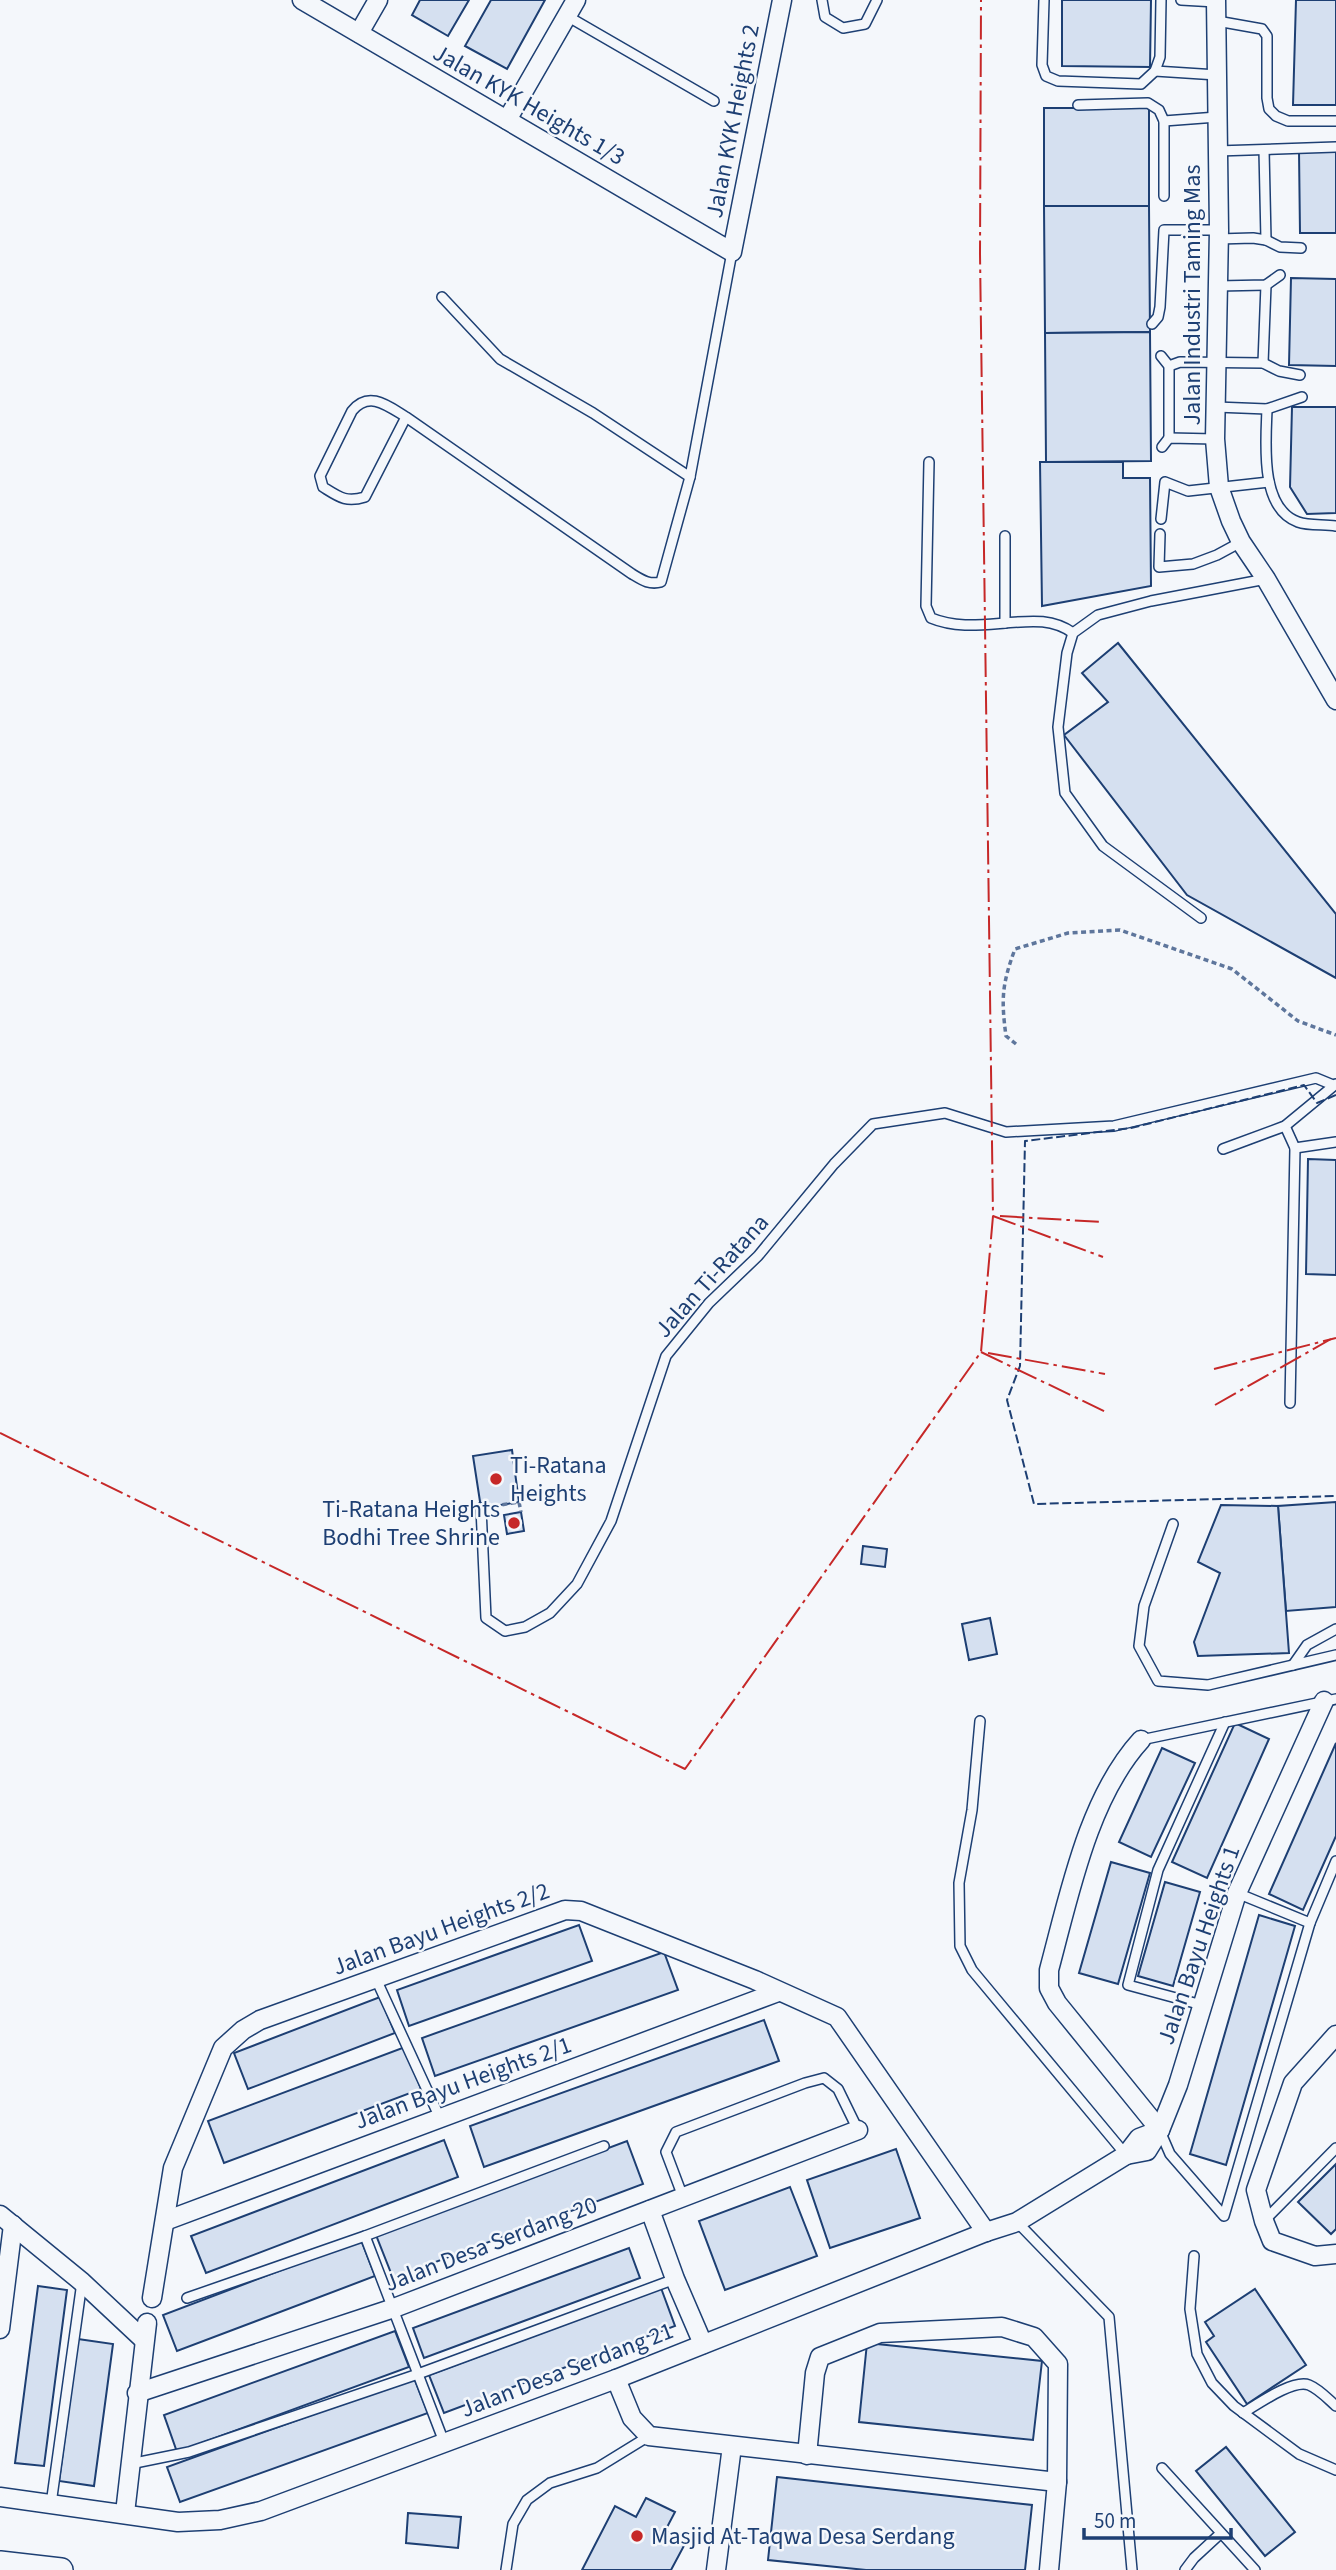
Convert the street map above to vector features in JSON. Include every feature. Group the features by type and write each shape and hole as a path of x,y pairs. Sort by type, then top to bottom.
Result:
{"street":[{"name":"Jalan KYK Heights 1/3","path":"302,0 732,252"},
{"path":"359,33 378,0"},
{"path":"507,120 576,0"},
{"name":"Jalan KYK Heights 2","path":"732,252 782,0"},
{"name":"Jalan Industri Taming Mas","path":"1216,1 1219,286 1215,439 1219,487 1241,542 1266,579 1336,700"},
{"name":"Jalan Bayu Heights 1","path":"1160,2130 1178,2085 1237,1893 1330,1700"},
{"path":"1141,1740 1120,1766 1084,1844 1049,1970 1049,1988 1057,2003 1160,2130"},
{"name":"Jalan Bayu Heights 2/2","path":"152,2298 173,2168 223,2048 243,2030 260,2020 565,1910 581,1911 755,1980 837,2017 986,2232"},
{"name":"Jalan Bayu Heights 2/1","path":"165,2221 778,1992"},
{"path":"1336,2035 1293,2083 1256,2190 1272,2241 1315,2256 1336,2254"},
{"name":"Jalan Desa Serdang 20","path":"137,2393 394,2308 858,2130"},
{"name":"Jalan Desa Serdang 21","path":"0,2497 178,2522 220,2520 261,2511 616,2379 1017,2222 1126,2155 1147,2151 1160,2130"},
{"path":"650,2210 703,2344"},
{"path":"6,2220 82,2283 146,2331 125,2513"},
{"path":"0,2329 6,2220"},
{"path":"807,2455 815,2374 820,2357 880,2333 1002,2327 1034,2337 1058,2364 1057,2482 1049,2570"},
{"path":"616,2379 632,2418 649,2437 1057,2482"},
{"path":"716,2570 732,2446"},
{"path":"0,2563 61,2570"}],"lane":[{"path":"822,0 825,17 843,28 865,24 877,0"},
{"path":"1044,0 1042,65 1046,76 1058,81 1141,84 1155,71 1160,57 1161,0"},
{"path":"1181,0 1216,1"},
{"path":"567,16 715,101"},
{"path":"1217,21 1262,29 1267,36 1267,98 1269,109 1276,116 1289,121 1336,121"},
{"path":"1155,71 1217,75"},
{"path":"1077,105 1147,103 1159,110 1164,121 1164,196"},
{"path":"1164,121 1217,117"},
{"path":"1217,150 1336,148"},
{"path":"1264,150 1266,240"},
{"path":"1152,324 1158,317 1160,307 1164,230 1266,240 1280,247 1301,248"},
{"path":"406,417 365,497 352,501 323,487 320,476 359,403 370,400 384,403 406,417 632,574 653,584 661,583 690,477 732,252"},
{"path":"1219,286 1266,285 1280,275"},
{"path":"1263,363 1266,285"},
{"path":"442,297 500,359 593,413 690,477"},
{"path":"1161,356 1169,366 1169,438 1162,447"},
{"path":"1169,366 1180,362 1263,363 1279,372 1300,375"},
{"path":"1216,407 1267,408 1302,397"},
{"path":"1267,408 1269,482 1276,505 1297,522 1336,526"},
{"path":"1169,438 1215,439"},
{"path":"929,462 926,606 931,618 943,623 972,625 1041,621 1060,624 1073,633"},
{"path":"1161,519 1165,482 1188,491 1269,482"},
{"path":"1160,534 1159,566 1193,564 1241,542"},
{"path":"1005,536 1005,623"},
{"path":"1201,918 1103,846 1065,793 1058,727 1067,653 1073,633 1098,615 1151,601 1266,579"},
{"name":"Jalan Ti-Ratana","path":"481,1508 486,1618 505,1631 525,1627 550,1613 577,1584 611,1521 666,1356 709,1303 758,1256 834,1164 873,1124 946,1113 1006,1132 1114,1126 1316,1078 1334,1084"},
{"path":"1223,1149 1285,1126 1334,1084"},
{"path":"1285,1126 1295,1148 1290,1403"},
{"path":"1295,1148 1336,1142"},
{"path":"1173,1524 1144,1606 1139,1646 1158,1681 1208,1685 1336,1655"},
{"path":"1293,1665 1307,1645 1336,1629"},
{"path":"1141,1740 1330,1700"},
{"path":"980,1721 972,1810 959,1883 960,1946 972,1970 1126,2155"},
{"path":"1202,2005 1128,1985 1158,1870 1224,1723"},
{"path":"1160,2130 1171,2154 1224,2216 1310,1923 1336,1861"},
{"path":"1237,1893 1310,1923"},
{"path":"376,1979 440,2118"},
{"path":"683,2197 666,2152 676,2132 804,2083 824,2078 838,2089 858,2130"},
{"path":"187,2298 365,2236 604,2146"},
{"path":"1264,2221 1336,2148"},
{"path":"1017,2222 1109,2317 1132,2570"},
{"path":"365,2236 444,2442"},
{"path":"1194,2256 1190,2309 1197,2354 1212,2384 1243,2413 1299,2454 1336,2470"},
{"path":"130,2464 189,2452 418,2374 676,2279"},
{"path":"51,2504 82,2283"},
{"path":"1243,2413 1295,2384 1313,2387 1336,2406"},
{"path":"506,2570 513,2525 527,2500 550,2483 597,2468 649,2437"},
{"path":"1162,2468 1255,2570"},
{"path":"1185,2570 1220,2534"}],"path":[{"path":"1016,1044 1006,1036 1002,1003 1005,976 1015,949 1068,933 1120,930 1232,969 1298,1021 1336,1035"},
{"path":"481,1508 519,1502 521,1512"}],"building":[{"path":"420,0 469,0 448,36 412,15"},
{"path":"491,0 545,0 507,69 465,46"},
{"path":"1062,0 1151,0 1150,67 1062,66"},
{"path":"1296,0 1336,0 1336,105 1293,105"},
{"path":"1044,108 1149,108 1149,206 1044,206"},
{"path":"1336,150 1336,233 1300,233 1299,151"},
{"path":"1044,206 1149,206 1150,332 1045,333"},
{"path":"1291,278 1336,279 1336,366 1289,365"},
{"path":"1150,332 1151,461 1046,462 1045,333"},
{"path":"1292,407 1336,407 1336,513 1307,514 1290,487"},
{"path":"1040,462 1123,462 1123,478 1150,478 1151,586 1042,606"},
{"path":"1118,643 1336,914 1336,978 1187,895 1064,735 1108,702 1082,673"},
{"path":"1308,1159 1336,1160 1336,1275 1306,1274"},
{"name":"Ti-Ratana Heights","path":"512,1450 519,1502 481,1508 473,1456"},
{"path":"1336,1502 1336,1607 1286,1611 1278,1506"},
{"path":"1221,1505 1278,1506 1289,1653 1198,1656 1194,1642 1220,1573 1198,1562"},
{"name":"Ti-Ratana Heights Bodhi Tree Shrine","path":"521,1512 524,1531 507,1534 504,1515"},
{"path":"863,1546 887,1549 885,1567 861,1564"},
{"path":"990,1618 997,1654 969,1660 962,1624"},
{"path":"1235,1723 1269,1739 1207,1878 1172,1862"},
{"path":"1336,1743 1336,1836 1303,1910 1269,1894"},
{"path":"1162,1748 1195,1763 1151,1857 1119,1842"},
{"path":"1111,1862 1150,1873 1118,1984 1079,1973"},
{"path":"1165,1882 1200,1892 1173,1986 1138,1976"},
{"path":"1259,1915 1295,1926 1226,2165 1190,2154"},
{"path":"579,1925 592,1961 409,2026 397,1990"},
{"path":"664,1952 678,1990 435,2076 422,2038"},
{"path":"380,1997 395,2033 248,2089 234,2053"},
{"path":"764,2020 779,2061 484,2167 470,2126"},
{"path":"405,2047 421,2089 224,2163 208,2121"},
{"path":"444,2140 458,2177 206,2273 191,2236"},
{"path":"627,2141 643,2184 393,2278 376,2235"},
{"path":"896,2149 920,2218 830,2248 807,2180"},
{"path":"1336,2164 1336,2229 1331,2234 1298,2202"},
{"path":"790,2187 817,2256 725,2290 699,2221"},
{"path":"361,2240 375,2276 177,2351 163,2315"},
{"path":"629,2248 640,2278 424,2358 413,2328"},
{"path":"38,2286 67,2290 44,2466 15,2463"},
{"path":"661,2288 675,2326 444,2413 429,2375"},
{"path":"1255,2289 1306,2365 1247,2404 1206,2342 1214,2336 1205,2322"},
{"path":"395,2331 409,2367 177,2452 164,2415"},
{"path":"78,2339 113,2344 94,2486 59,2481"},
{"path":"867,2343 1042,2361 1033,2440 859,2422"},
{"path":"414,2378 428,2413 180,2502 167,2467"},
{"path":"1226,2447 1295,2532 1265,2556 1196,2471"},
{"path":"777,2477 1032,2505 1025,2570 866,2570 768,2560"},
{"name":"Masjid At-Taqwa Desa Serdang","path":"646,2498 675,2512 665,2531 686,2542 671,2570 582,2570 615,2506 636,2517"},
{"path":"408,2513 461,2517 458,2548 406,2543"}],"fence":[{"path":"1336,1095 1317,1103 1304,1085 1131,1128 1025,1141 1020,1366 1007,1400 1034,1504 1336,1496"}],"power":[{"path":"0,1433 685,1769 981,1352 993,1216 980,254 981,0"},
{"path":"993,1216 1103,1257"},
{"path":"1000,1216 1102,1222"},
{"path":"1214,1369 1336,1338"},
{"path":"1215,1405 1331,1339"},
{"path":"981,1352 1106,1412"},
{"path":"988,1353 1105,1374"}],"place":[{"name":"Ti-Ratana Heights","path":"496,1479"},
{"name":"Ti-Ratana Heights Bodhi Tree Shrine","path":"514,1523"},
{"name":"Masjid At-Taqwa Desa Serdang","path":"637,2536"}]}
